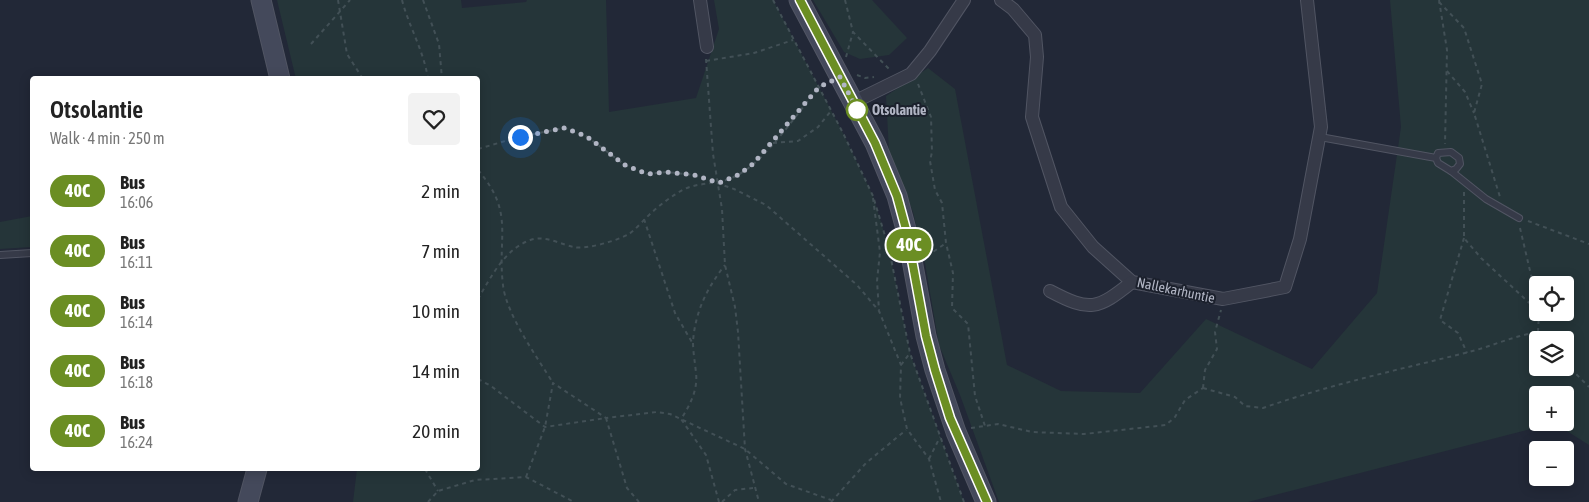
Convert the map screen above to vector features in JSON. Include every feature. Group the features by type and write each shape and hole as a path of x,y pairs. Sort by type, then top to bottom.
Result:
{"main road":[{"path":"261,0 279,76"},
{"path":"800,0 875,143 897,196 913,265 926,336 942,395 986,502"},
{"path":"248,502 256,471"}],"street":[{"path":"700,0 707,47"},
{"path":"854,102 911,74 930,51 964,0"},
{"name":"Nallekarhuntie","path":"1001,0 1012,9 1035,35 1037,57 1032,117 1061,207 1093,247 1132,282 1223,299 1285,287 1300,239 1321,127 1307,0"},
{"path":"1050,291 1072,302 1095,306 1114,296 1132,282"}],"lane":[{"path":"1320,137 1436,158"},
{"path":"1436,158 1438,153 1444,152 1451,152 1459,158 1460,164 1456,170 1451,171"},
{"path":"1436,158 1438,163 1464,180 1486,199 1519,218"},
{"path":"0,255 30,253"}],"path":[{"path":"338,0 347,54 361,76"},
{"path":"311,44 350,0"},
{"path":"402,0 428,76"},
{"path":"423,0 439,44 442,76"},
{"path":"773,0 843,133 873,196 889,249 910,353 964,502"},
{"path":"480,296 503,260 519,246 535,239 556,241 577,248 602,244 630,234 659,205 680,191 693,185 719,183 738,175 753,164 773,143 819,87 838,73 845,62 853,32 845,0"},
{"path":"1439,1 1447,50 1447,123 1444,152"},
{"path":"1439,1 1464,28 1482,84 1474,113"},
{"path":"853,32 892,72 885,75"},
{"path":"706,60 754,53 794,40"},
{"path":"707,47 706,60 713,154 719,183 725,266 735,307 745,449 759,502"},
{"path":"1447,71 1465,92 1474,113 1492,165 1503,210"},
{"path":"838,73 850,72 865,78 879,77"},
{"path":"911,74 922,88 931,117 932,152 930,161 935,190 942,202 946,243 953,273 952,308 968,324 974,396 985,426"},
{"path":"773,143 798,141 818,127 831,111"},
{"path":"480,148 520,137 564,128 586,136 625,165 647,174 667,172 694,175 719,183 766,204 858,285 879,311 901,365 900,398 907,429 929,459 941,502"},
{"path":"843,133 848,131"},
{"path":"480,172 491,185 500,207 504,233 502,286 510,308 532,351 553,383 606,418 627,488 639,502"},
{"path":"1464,180 1464,238 1440,320 1458,334 1467,353"},
{"path":"873,196 880,252 877,281 879,311"},
{"path":"1519,218 1589,244"},
{"path":"1519,218 1532,276"},
{"path":"644,219 675,313 693,344"},
{"path":"1464,238 1481,258 1529,303"},
{"path":"913,265 946,243"},
{"path":"681,419 692,400 697,375 693,344 695,322 705,294 725,266"},
{"path":"1203,388 1205,370 1217,349 1214,332 1223,299"},
{"path":"968,429 998,424 1032,432 1084,434 1166,425 1175,417 1185,400 1203,388 1235,397 1245,406 1263,408 1373,374 1467,353 1529,335"},
{"path":"901,365 910,353"},
{"path":"1574,372 1589,387"},
{"path":"480,380 491,386 545,427 657,412 670,414 745,449 786,484 831,501 866,463 907,429"},
{"path":"526,477 545,427 553,383"},
{"path":"681,419 706,456 721,502 735,490 754,488"},
{"path":"929,459 940,437"},
{"path":"426,471 438,492"},
{"path":"428,502 438,492 475,480 526,477 574,502"}],"shaded area":[{"path":"277,0 461,0 462,8 526,2 527,0 606,0 609,112 696,98 719,29 714,0 773,0 843,133 873,196 889,249 910,353 964,502 353,502 357,471 480,471 480,76 295,76"},
{"path":"813,0 872,0 907,38 889,55 860,59 844,52"},
{"path":"1390,0 1589,0 1589,445 1567,431 1574,431 1574,386 1529,386 1529,429 1248,502 999,502 960,395 939,345 925,263 913,212 889,151 886,96 928,68 955,89 1007,365 1061,391 1140,393 1206,319 1312,369 1377,293 1401,127"},
{"path":"30,216 30,247 0,249 0,222"}],"bus line":[{"name":"40C","path":"800,0 875,143 897,196 907,233 926,336 945,404 987,502"}],"place":[{"name":"Otsolantie","path":"857,110"}],"route":[{"path":"520,137 564,128 586,136 625,165 647,174 667,172 694,175 719,183 738,175 753,164 773,143 819,87 840,77 860,115 857,110"}]}
